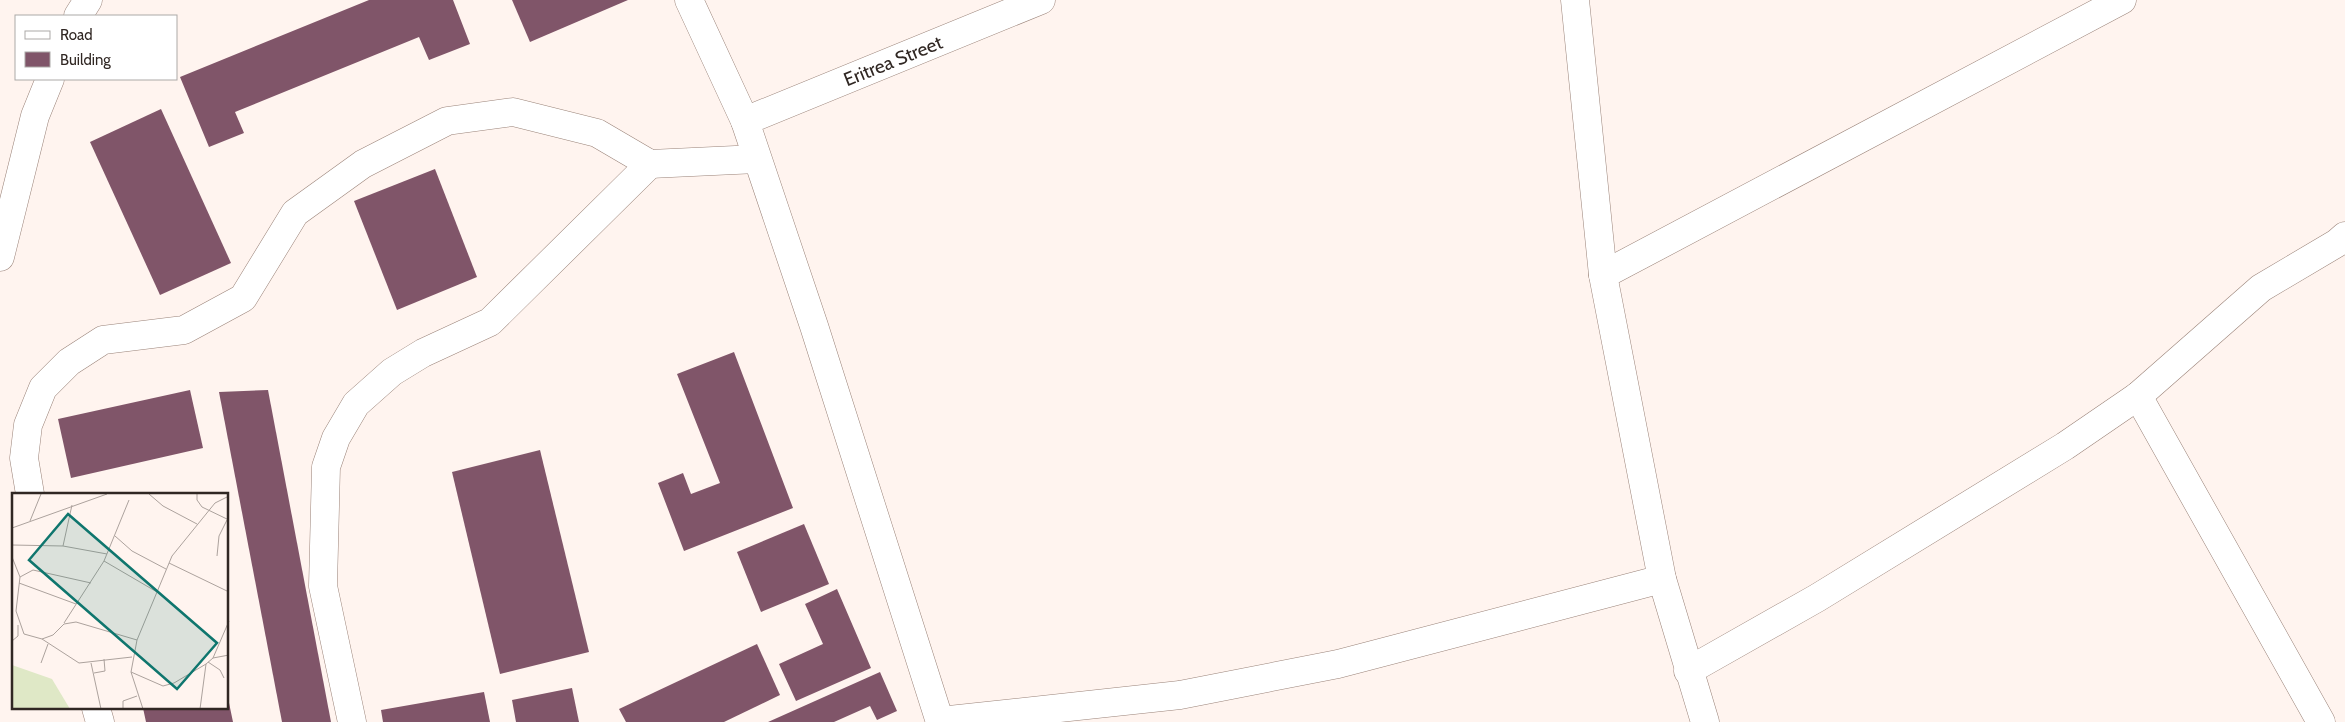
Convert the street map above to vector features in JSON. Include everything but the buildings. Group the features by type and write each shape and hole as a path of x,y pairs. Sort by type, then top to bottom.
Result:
{"street":[{"path":"79,15 88,0"},
{"path":"690,0 745,121 814,326 940,722 1180,695 1338,664 1662,580"},
{"name":"Eritrea Street","path":"745,121 1041,0"},
{"path":"1575,0 1603,275 1662,580 1705,722"},
{"path":"1603,275 2122,0"},
{"path":"0,257 35,116 50,80"},
{"path":"30,493 24,458 28,425 43,388 69,362 103,340 184,330 242,298 295,213 363,164 447,121 513,112 597,133 650,164 757,159"},
{"path":"352,722 323,586 326,468 336,438 356,404 392,372 423,353 490,322 650,164"},
{"path":"1688,671 1883,558 2065,446 2138,396 2261,288 2337,244 2345,236"},
{"path":"2138,396 2321,722"}]}
